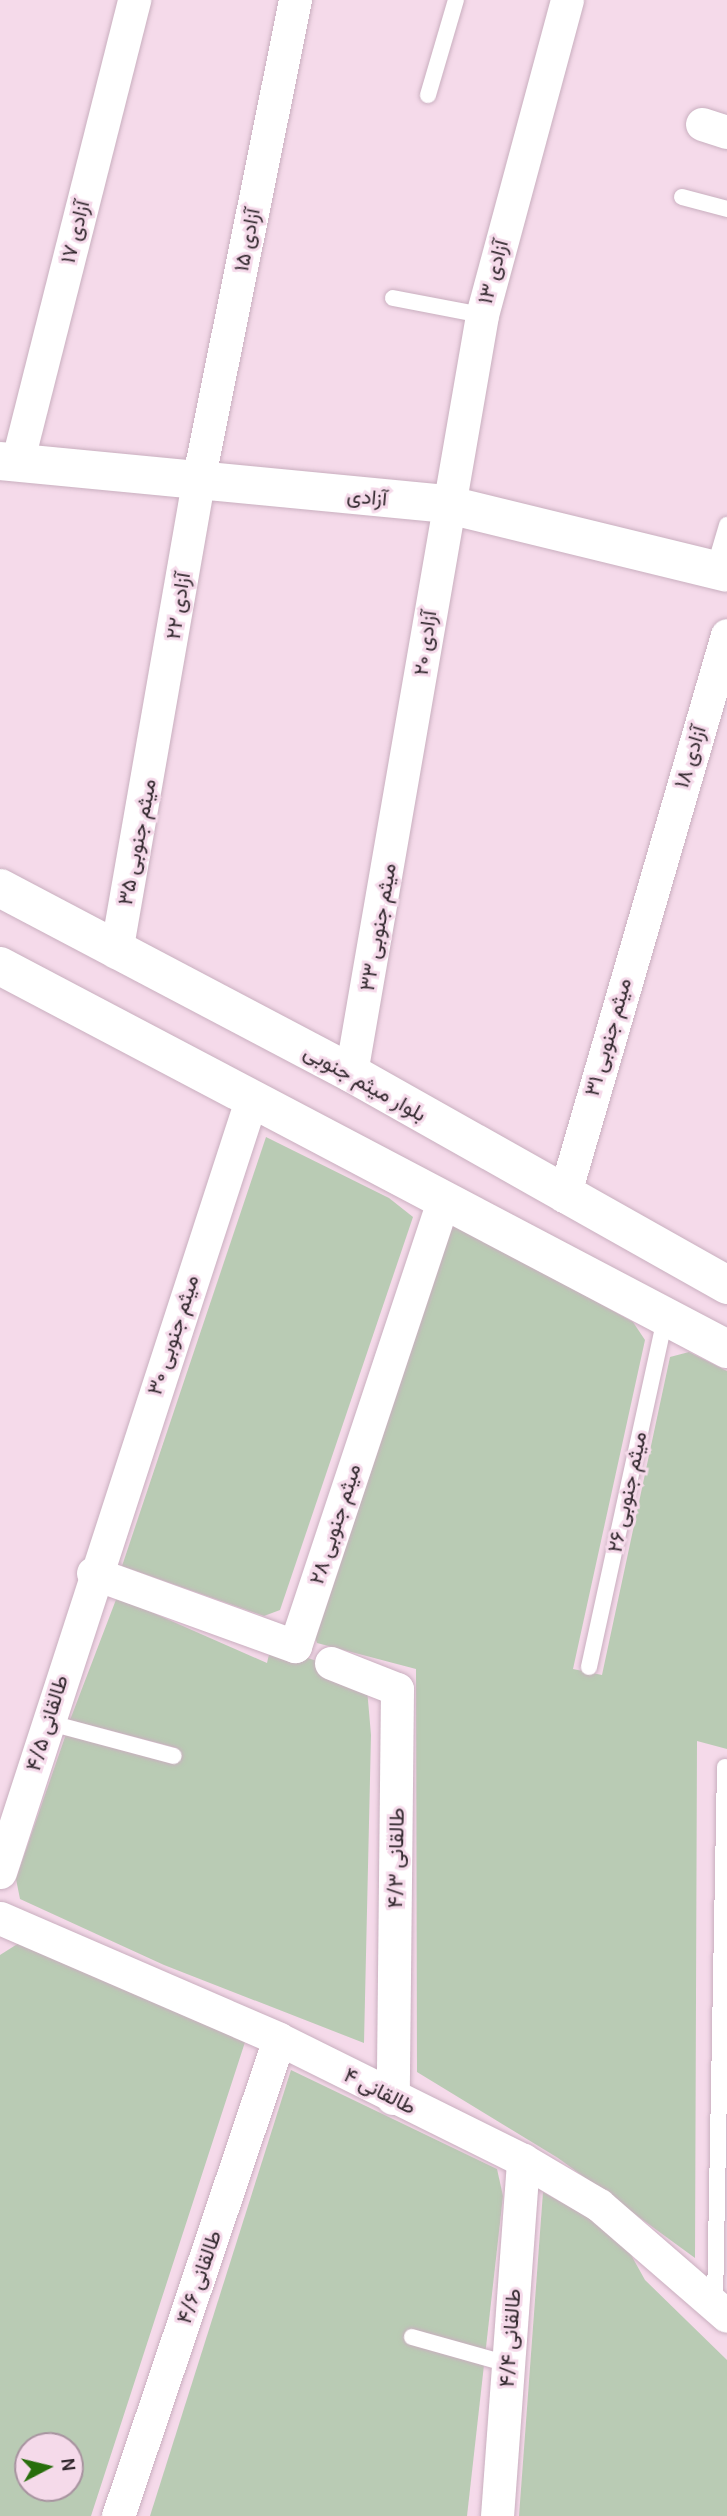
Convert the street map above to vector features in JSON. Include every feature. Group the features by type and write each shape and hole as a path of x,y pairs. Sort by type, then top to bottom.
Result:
{"main road":[{"name":"آزادی","path":"8,462 444,504 720,571"},
{"name":"بلوار میثم جنوبی","path":"0,888 116,952 351,1073 564,1196 727,1285"},
{"path":"0,966 727,1349"}],"street":[{"name":"آزادی ۱۷","path":"8,462 134,0"},
{"name":"آزادی ۱۵","path":"198,481 295,0"},
{"name":"آزادی ۱۳","path":"444,504 482,315 567,0"},
{"name":"آزادی ۲۲","path":"158,732 198,481"},
{"name":"آزادی ۲۰","path":"405,781 444,504"},
{"name":"آزادی ۱۸","path":"653,879 727,635"},
{"name":"میثم جنوبی ۳۵","path":"116,952 158,732"},
{"name":"میثم جنوبی ۳۳","path":"351,1073 405,781"},
{"name":"میثم جنوبی ۳۱","path":"564,1196 653,879"},
{"name":"میثم جنوبی ۳۰","path":"93,1573 252,1097"},
{"name":"میثم جنوبی ۲۸","path":"93,1573 295,1646 443,1200"},
{"name":"طالقانی ۴/۵","path":"0,1872 93,1573"},
{"name":"طالقانی ۴/۳","path":"331,1663 397,1689 393,2098"},
{"name":"طالقانی ۴","path":"0,1918 279,2039 393,2098 523,2160 599,2205 721,2291"},
{"name":"طالقانی ۴/۶","path":"118,2516 279,2039"},
{"name":"طالقانی ۴/۴","path":"496,2516 523,2160"}],"lane":[{"path":"428,95 456,0"},
{"path":"682,197 727,209"},
{"path":"393,298 482,315"},
{"path":"720,571 727,525"},
{"name":"میثم جنوبی ۲۶","path":"589,1667 665,1318"},
{"path":"47,1722 174,1756"},
{"path":"721,2291 725,1767"},
{"path":"411,2337 508,2364"}],"building":[{"path":"266,1137 389,1198 413,1217 280,1610 264,1616 122,1566"},
{"path":"452,1222 633,1322 645,1340 573,1669 602,1675 670,1357 689,1352 727,1371 727,1749 697,1741 695,2258 558,2158 417,2072 416,1669 317,1643 313,1631"},
{"path":"117,1597 267,1663 271,1646 366,1677 371,1735 364,2043 164,1965 20,1899 16,1879 66,1734 174,1756 177,1748 70,1720"},
{"path":"19,1943 246,2039 91,2516 0,2516 0,1955"},
{"path":"291,2070 497,2169 503,2196 467,2516 150,2516"},
{"path":"543,2192 620,2235 645,2280 727,2360 727,2516 519,2516"}]}
